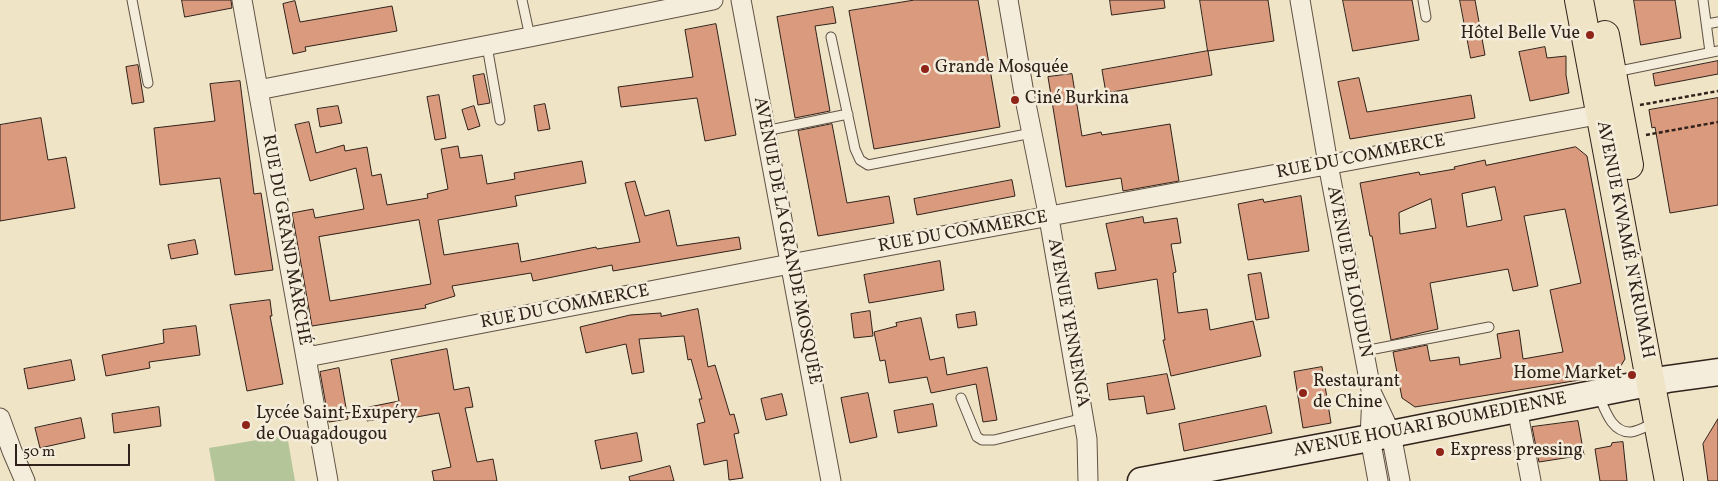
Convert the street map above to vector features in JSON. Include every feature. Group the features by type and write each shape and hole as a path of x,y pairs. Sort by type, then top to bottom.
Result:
{"main road":[{"name":"AVENUE KWAMÉ N'KRUMAH","path":"1579,0 1610,112 1660,381 1686,481"},
{"name":"AVENUE KWAMÉ N'KRUMAH","path":"1598,0 1612,73 1610,112 1624,139 1660,381 1658,422 1669,481"},
{"name":"AVENUE HOUARI BOUMEDIENNE","path":"1141,481 1381,436 1517,408 1718,372"}],"street":[{"name":"RUE DU GRAND MARCHÉ","path":"242,0 328,481"},
{"path":"258,90 530,38 713,0"},
{"name":"AVENUE DE LA GRANDE MOSQUÉE","path":"741,0 831,481"},
{"name":"AVENUE YENNENGA","path":"1008,0 1084,418 1087,439 1088,481"},
{"name":"AVENUE DE LOUDUN","path":"1300,0 1328,164 1372,395 1381,436 1400,481"},
{"name":"RUE DU COMMERCE","path":"307,357 790,264 1049,218 1610,112"},
{"path":"1517,408 1531,481"},
{"path":"0,418 25,481"},
{"name":"AVENUE DE LOUDUN","path":"1378,481 1381,436"},
{"name":"AVENUE YENNENGA","path":"1087,439 1102,481"}],"lane":[{"path":"132,0 148,82"},
{"path":"522,0 530,38"},
{"path":"1423,0 1426,17"},
{"path":"1612,73 1714,51 1706,24 1703,0"},
{"path":"1706,24 1718,22"},
{"path":"832,37 855,149 860,160 868,165 1032,134"},
{"path":"487,46 500,120"},
{"path":"765,131 848,114"},
{"path":"1364,351 1489,327"},
{"path":"1598,393 1612,423 1622,431 1632,432 1658,422"},
{"path":"961,398 977,437 982,440 994,440 1084,418"}],"path":[{"path":"1610,112 1642,104 1718,91"},
{"path":"1624,139 1718,122"}],"green space":[{"path":"287,435 295,481 215,481 209,448"}],"building":[{"path":"182,0 231,0 232,8 185,17"},
{"name":"Grande Mosquée","path":"915,0 978,0 1000,127 874,149 849,11"},
{"path":"1110,0 1164,0 1165,8 1112,15"},
{"path":"1200,0 1268,0 1274,41 1208,51"},
{"path":"1343,0 1412,0 1419,40 1353,51"},
{"path":"1460,0 1475,0 1485,55 1471,58"},
{"path":"1634,0 1675,0 1681,38 1641,45"},
{"path":"295,1 300,22 392,6 397,31 305,47 306,51 293,54 283,4"},
{"path":"833,7 836,23 815,26 830,111 795,118 777,17"},
{"path":"716,24 736,135 705,141 697,98 621,107 618,87 693,77 685,30"},
{"path":"1545,47 1547,58 1566,56 1566,75 1569,93 1530,101 1519,52"},
{"path":"1208,51 1212,75 1106,93 1102,70"},
{"path":"1718,61 1718,74 1655,86 1653,74"},
{"path":"138,65 144,102 132,104 126,67"},
{"path":"484,74 490,103 478,105 473,76"},
{"path":"1072,74 1082,136 1101,132 1102,135 1170,124 1179,181 1123,191 1121,178 1066,187 1048,77"},
{"path":"1359,78 1367,112 1471,95 1475,118 1350,139 1338,82"},
{"path":"240,81 254,194 261,193 273,270 235,275 220,178 160,185 154,128 215,121 210,84"},
{"path":"439,95 446,138 435,140 427,97"},
{"path":"1718,98 1718,205 1670,213 1655,127 1652,128 1649,110"},
{"path":"545,104 550,129 538,131 534,106"},
{"path":"338,106 342,123 320,127 317,109"},
{"path":"474,106 480,126 468,130 462,110"},
{"path":"41,118 48,160 66,157 75,208 0,221 0,125"},
{"path":"309,122 316,153 344,145 345,151 367,147 372,176 381,174 387,205 428,198 427,194 448,189 441,149 458,146 460,158 482,155 487,184 515,179 514,173 582,161 586,183 515,196 517,206 438,220 444,255 518,243 521,262 596,247 597,249 640,242 625,183 635,181 645,216 669,210 677,246 739,237 741,249 613,271 612,265 533,281 531,273 452,286 455,296 425,305 426,308 312,326 292,213 313,209 315,218 364,209 356,168 310,181 295,125","holes":["419,220 431,284 330,301 319,237"]},
{"path":"832,124 847,203 889,196 894,223 818,236 798,131"},
{"path":"1576,147 1587,156 1625,359 1616,374 1415,407 1402,398 1393,352 1427,345 1430,361 1459,357 1460,365 1501,358 1497,334 1519,330 1523,359 1563,352 1550,290 1581,283 1565,209 1524,216 1538,286 1513,291 1508,269 1430,283 1438,329 1391,340 1372,236 1370,236 1360,183 1419,172 1420,175 1455,169 1454,167 1485,160 1486,165","holes":["1495,187 1502,220 1467,227 1462,194","1431,199 1436,228 1400,234 1399,213"]},
{"path":"1012,180 1015,196 917,215 914,199"},
{"path":"1301,196 1309,251 1248,260 1238,204 1263,199 1264,202"},
{"path":"1143,217 1144,223 1177,218 1181,243 1171,244 1176,272 1173,273 1178,313 1207,309 1210,330 1253,321 1261,356 1171,376 1163,340 1165,340 1157,279 1098,289 1095,273 1116,270 1106,224"},
{"path":"195,240 198,254 171,259 168,245"},
{"path":"940,261 944,290 869,303 864,275"},
{"path":"1261,273 1269,318 1256,320 1248,275"},
{"path":"270,300 272,316 270,316 283,384 247,391 230,305"},
{"path":"698,309 708,367 715,365 730,415 734,414 739,433 734,434 743,478 729,480 727,460 704,465 697,424 705,422 699,399 702,399 691,359 688,360 684,336 639,339 644,372 632,374 626,344 586,353 580,327 630,315 661,313 661,316"},
{"path":"870,311 873,336 854,338 851,314"},
{"path":"975,312 977,325 958,328 956,315"},
{"path":"921,318 930,360 944,357 947,375 987,367 997,420 983,422 976,384 931,393 927,377 889,383 885,360 880,361 874,332 897,326 896,323"},
{"path":"196,326 200,355 149,362 150,368 106,376 102,355 164,343 163,330"},
{"path":"447,349 454,390 469,387 473,407 465,408 477,462 493,459 497,481 434,481 432,471 451,467 439,413 411,418 410,413 367,421 364,408 399,401 391,360"},
{"path":"71,360 75,380 28,389 24,369"},
{"path":"1322,367 1331,423 1303,428 1294,372"},
{"path":"339,368 348,419 329,422 320,372"},
{"path":"1167,374 1175,409 1147,414 1144,396 1109,400 1107,384"},
{"path":"868,393 877,437 850,443 841,398"},
{"path":"782,394 787,415 766,420 761,399"},
{"path":"933,404 937,426 898,433 894,411"},
{"path":"1266,406 1272,433 1184,451 1179,424"},
{"path":"159,407 161,426 114,433 112,414"},
{"path":"81,418 85,438 40,448 35,428"},
{"path":"1718,419 1718,481 1708,481 1703,444"},
{"path":"1578,421 1584,455 1539,462 1532,427"},
{"path":"637,433 642,461 601,469 595,441"},
{"path":"1623,442 1627,481 1600,481 1595,449 1611,446 1612,443"},
{"path":"670,466 674,481 630,481 629,477"}],"place":[{"name":"Hôtel Belle Vue","path":"1590,35"},
{"name":"Grande Mosquée","path":"925,69"},
{"name":"Ciné Burkina","path":"1015,100"},
{"name":"Home Market","path":"1632,375"},
{"name":"Restaurant de Chine","path":"1303,393"},
{"name":"Lycée Saint-Exupéry de Ouagadougou","path":"246,425"},
{"name":"Express pressing","path":"1440,452"}]}
